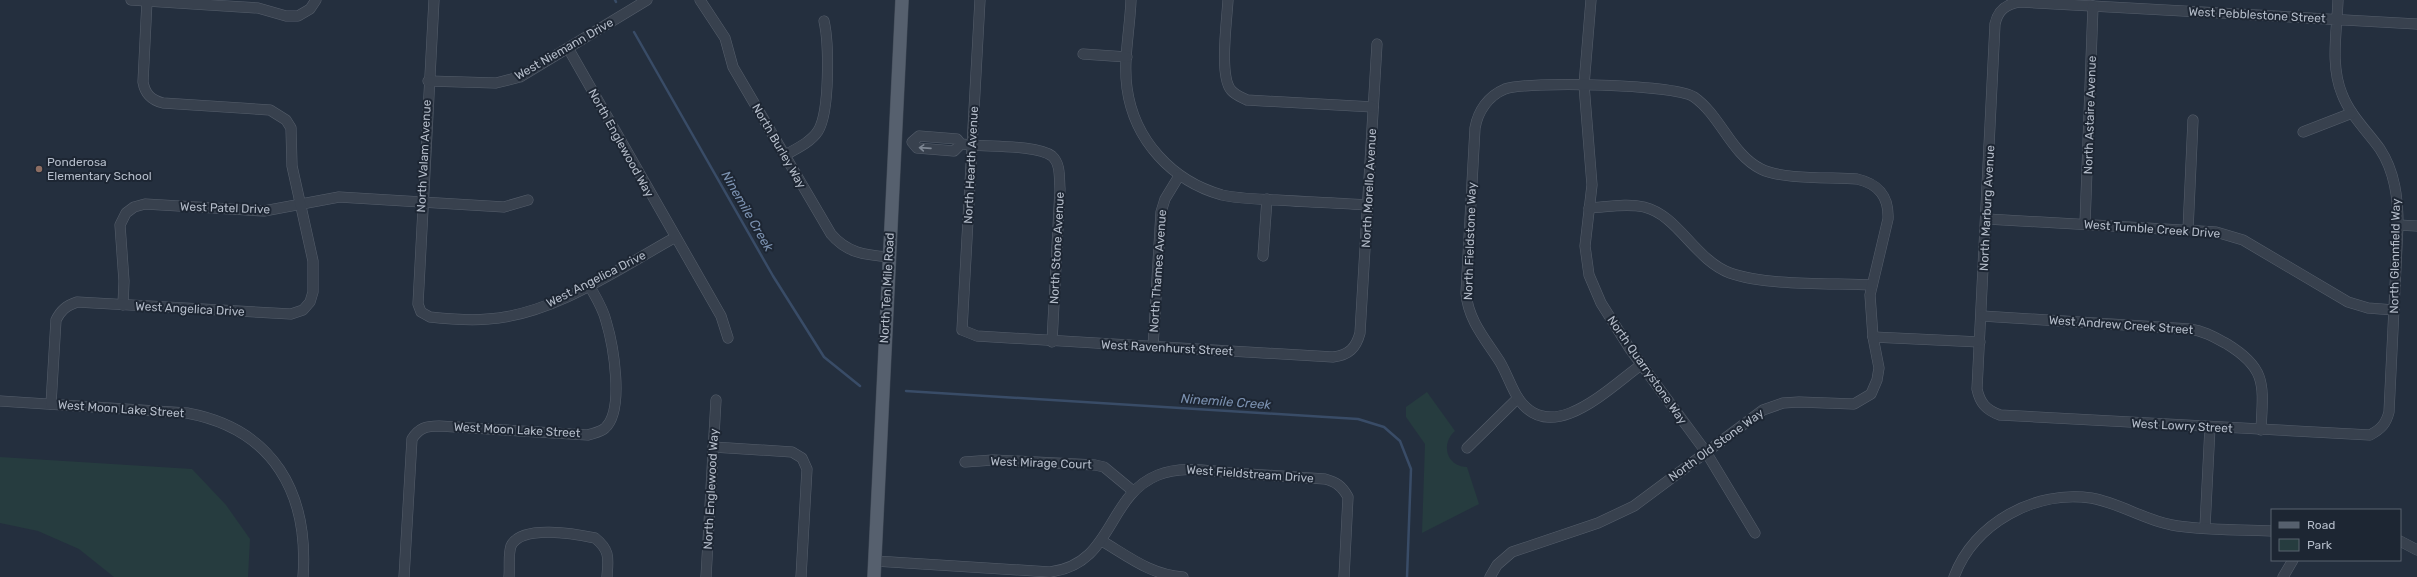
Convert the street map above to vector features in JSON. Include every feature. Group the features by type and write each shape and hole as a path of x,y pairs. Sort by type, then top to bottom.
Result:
{"main road":[{"name":"North Ten Mile Road","path":"874,577 902,0"}],"street":[{"path":"131,0 258,8 286,16 298,16 310,9 316,0"},
{"name":"North Valam Avenue","path":"421,312 418,304 422,202 434,0"},
{"name":"West Niemann Drive","path":"428,81 483,84 508,81 531,72 647,0"},
{"name":"North Burley Way","path":"700,0 725,38 733,68 831,234 839,244 863,254 889,257"},
{"name":"North Hearth Avenue","path":"962,330 966,145 980,0"},
{"path":"1131,0 1127,56 1127,87 1134,116 1154,151 1179,176 1224,195 1368,205"},
{"path":"1228,0 1225,74 1230,90 1247,100 1373,107"},
{"name":"North Quarrystone Way","path":"1590,0 1584,85 1592,185 1585,246 1587,265 1592,285 1605,309 1641,365 1706,452 1755,533"},
{"name":"North Glennfield Way","path":"2338,0 2336,76 2342,95 2352,112 2380,150 2389,168 2397,197 2398,225 2388,412 2386,421 2380,429"},
{"path":"147,1 143,82 144,90 149,96 163,103 270,110 278,113 286,120 291,128 292,166 300,206"},
{"name":"West Pebblestone Street","path":"2002,9 2010,4 2020,2 2417,24"},
{"name":"North Astaire Avenue","path":"2085,224 2093,6"},
{"name":"North Marburg Avenue","path":"1985,407 1979,399 1977,389 1987,218 1995,24 2002,9"},
{"path":"785,155 809,140 822,124 828,41 824,21"},
{"name":"North Morello Avenue","path":"1360,333 1377,44"},
{"name":"North Englewood Way","path":"568,48 674,238 721,316 728,338"},
{"path":"1083,54 1127,56"},
{"name":"North Fieldstone Way","path":"1641,365 1567,416 1545,417 1531,411 1518,398 1502,364 1473,321 1466,302 1474,128 1484,105 1495,95 1503,90 1517,85 1584,85 1676,90 1692,96 1708,109 1743,155 1762,169 1781,174 1857,179 1869,181 1877,187"},
{"path":"2303,132 2352,112"},
{"path":"2188,230 2193,120"},
{"path":"895,142 912,142 917,148 954,151 966,145"},
{"name":"North Stone Avenue","path":"966,145 1040,151 1052,157 1059,168 1060,189 1052,342"},
{"name":"North Thames Avenue","path":"1153,347 1161,212 1165,199 1179,176"},
{"name":"North Old Stone Way","path":"1490,577 1497,565 1512,552 1598,523 1634,506 1763,410 1773,405 1799,402 1844,405 1863,401 1871,394 1878,380 1879,368 1873,337 1870,306 1872,285 1888,219 1889,208 1885,197 1877,187"},
{"name":"West Patel Drive","path":"123,305 124,281 120,225 126,213 134,207 144,204 264,211 300,206 339,197 504,207 528,200"},
{"path":"1263,256 1267,199"},
{"name":"West Angelica Drive","path":"51,404 56,320 60,312 67,306 77,302 291,314 303,310 310,302 313,292 313,261 300,206"},
{"path":"1589,208 1634,206 1653,210 1666,219 1704,257 1729,272 1744,277 1872,285"},
{"name":"West Tumble Creek Drive","path":"1987,218 2188,230 2230,234 2358,306 2394,310"},
{"path":"2398,225 2417,226"},
{"name":"West Angelica Drive","path":"421,312 430,317 488,319 533,310 589,285 674,238"},
{"name":"West Moon Lake Street","path":"404,577 412,440 418,431 427,426 588,435 606,428 611,420 614,410 614,360 606,320 589,285"},
{"name":"West Andrew Creek Street","path":"1982,316 2190,329 2205,332 2239,351 2254,365 2262,383 2263,393 2261,430"},
{"name":"West Ravenhurst Street","path":"962,330 977,336 1052,342 1333,357 1343,356 1352,351 1358,343 1360,333"},
{"path":"1873,337 1980,342"},
{"path":"1467,448 1518,398"},
{"name":"North Englewood Way","path":"706,577 716,400"},
{"name":"West Moon Lake Street","path":"0,401 187,413 210,418 238,431 270,457 292,491 302,520 305,539 303,577"},
{"name":"West Lowry Street","path":"1985,407 2000,415 2261,430 2370,435 2380,429"},
{"path":"2205,527 2210,427"},
{"path":"713,447 792,452 802,458 807,469 801,577"},
{"name":"West Mirage Court","path":"965,462 993,460 1096,465 1104,467 1133,491"},
{"name":"West Fieldstream Drive","path":"875,560 1050,572 1070,568 1079,564 1102,541 1126,499 1133,491 1157,475 1177,470 1317,478 1334,482 1343,488 1348,497 1344,577"},
{"path":"1956,573 1964,556 1981,535 1999,520 2029,504 2059,497 2091,498 2172,525 2271,531"},
{"path":"509,577 511,547 516,539 525,534 536,532 595,538 603,544 608,553 607,577"},
{"path":"1102,541 1146,568 1169,576 1183,577"},
{"path":"2401,542 2417,550"},
{"path":"2283,577 2292,561"}],"green space":[{"path":"1427,392 1455,431 1450,436 1448,442 1448,454 1450,459 1455,463 1460,466 1467,467 1479,504 1422,533 1425,444 1406,417 1406,407"},
{"path":"0,457 192,469 226,505 250,539 248,577 114,577 79,549 38,531 0,523"}],"waterway":[{"name":"Ninemile Creek","path":"634,32 773,276 824,357 860,386"},
{"name":"Ninemile Creek","path":"906,391 1358,419 1384,427 1400,441 1411,469 1407,577"}],"place":[{"name":"Ponderosa Elementary School","path":"39,169"}]}
